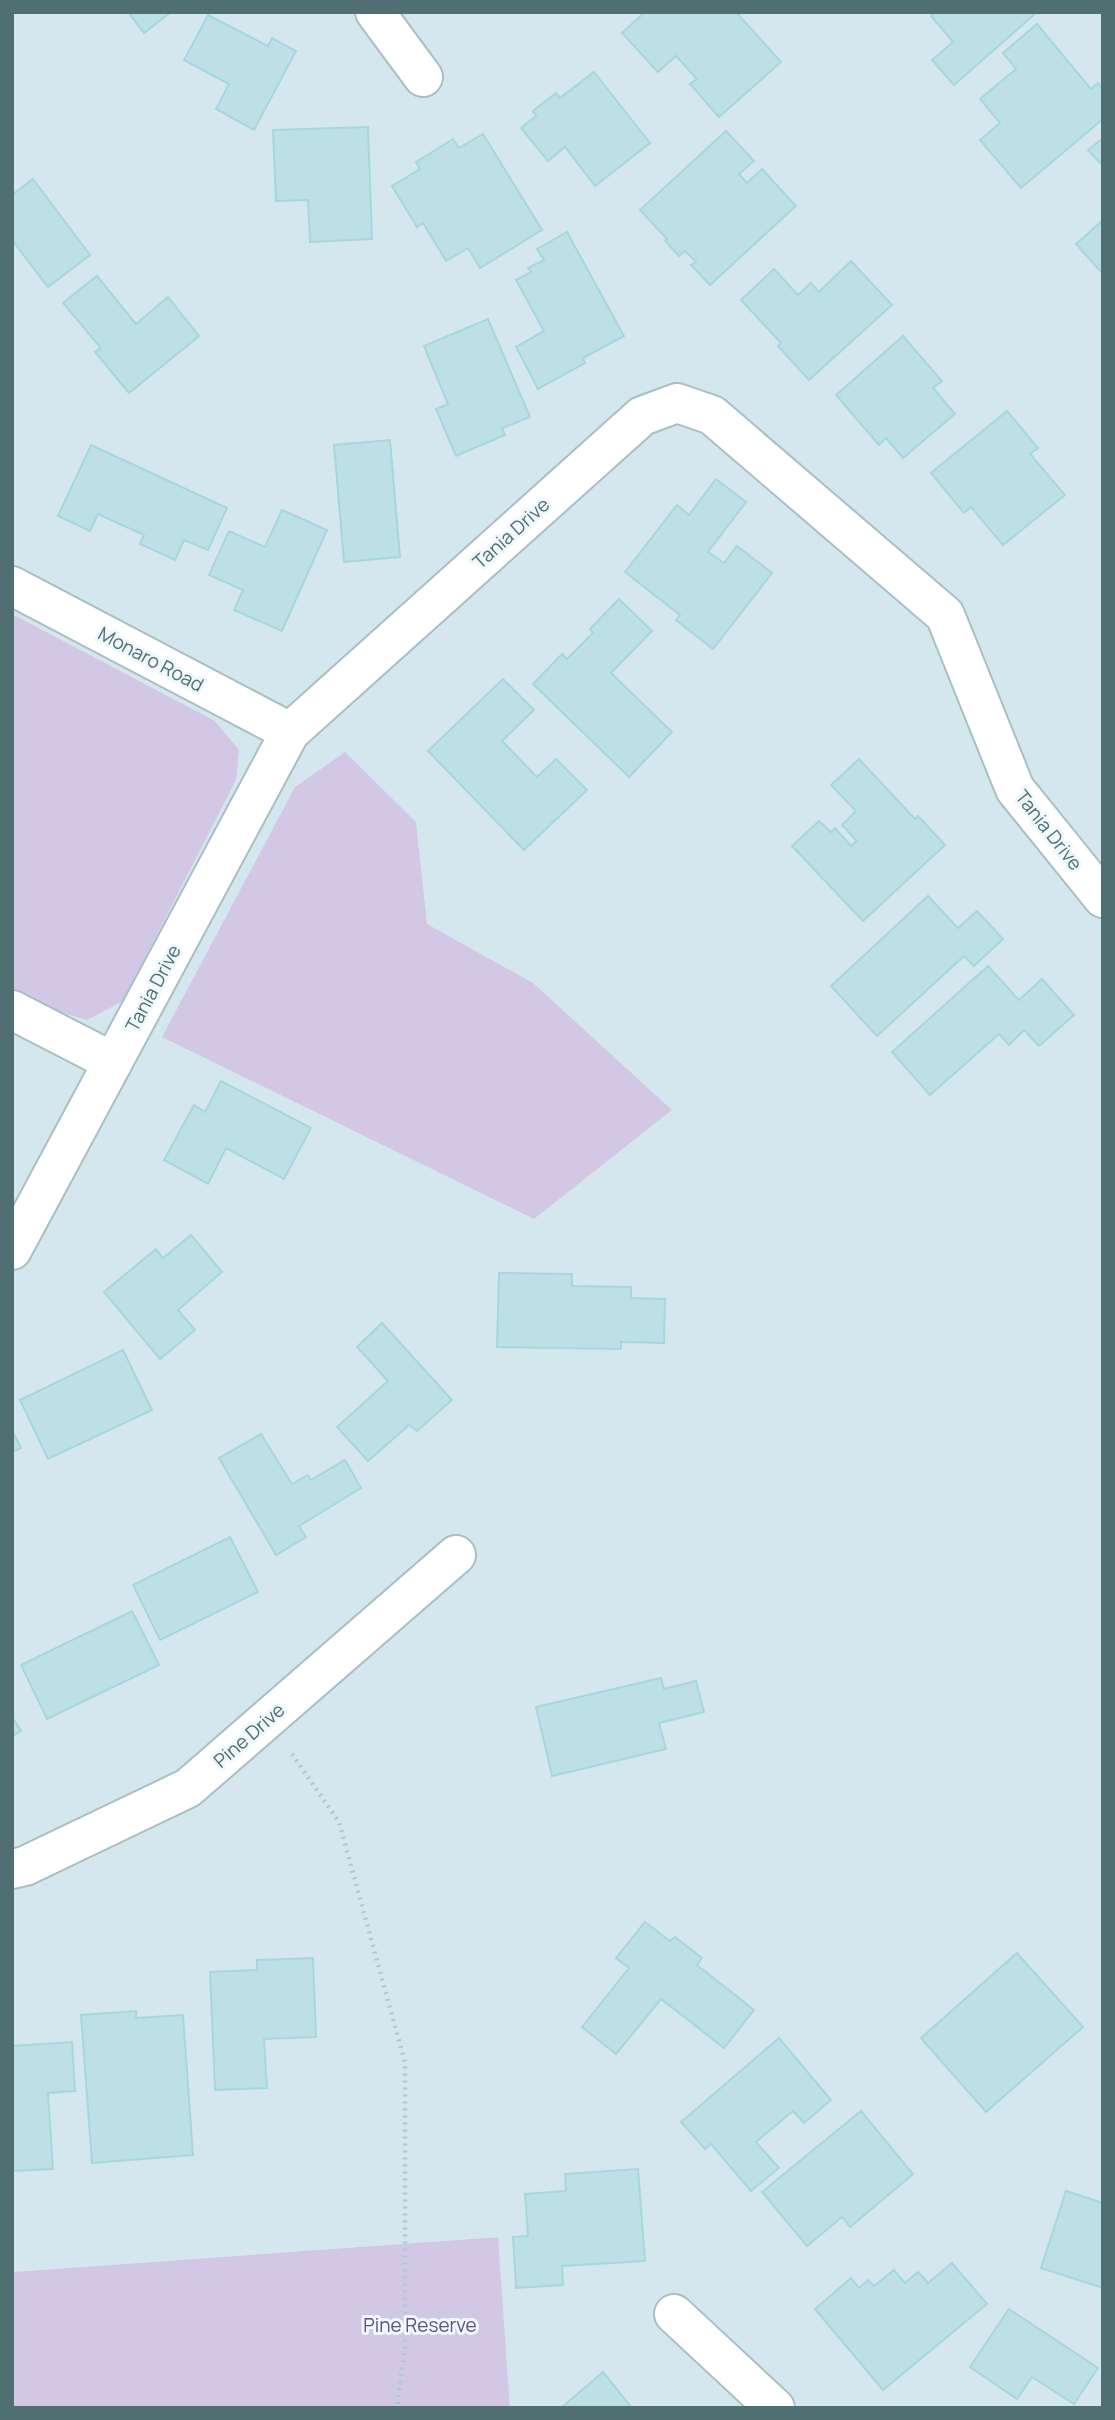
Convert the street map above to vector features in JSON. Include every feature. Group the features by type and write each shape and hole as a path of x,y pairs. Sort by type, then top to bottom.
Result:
{"street":[{"path":"375,12 423,77"},
{"name":"Tania Drive","path":"12,1250 290,732 642,416 677,403 712,415 945,615 1015,789 1103,898"},
{"name":"Monaro Road","path":"12,586 290,732"},
{"path":"12,1010 113,1062"},
{"name":"Pine Drive","path":"12,1869 25,1866 188,1788 456,1555"},
{"path":"674,2314 775,2408"}],"path":[{"path":"268,1719 339,1822 405,2063 405,2346 397,2408"}],"shaded area":[{"path":"12,12 1103,12 1103,2408 510,2408 497,2237 12,2272"}],"green space":[{"path":"12,614 215,721 239,750 236,780 123,1001 87,1020 56,1011 12,988"},
{"path":"345,752 416,822 427,924 533,983 672,1110 534,1219 162,1037 295,787"},
{"name":"Pine Reserve","path":"498,2237 510,2408 12,2408 12,2272"}],"building":[{"path":"128,12 171,12 144,33"},
{"path":"645,12 736,12 781,62 719,117 690,84 697,79 676,56 658,72 622,33"},
{"path":"935,12 1036,13 954,85 932,60 953,42 931,16"},
{"path":"208,15 268,46 272,38 296,51 254,130 216,109 229,84 184,60"},
{"path":"1037,24 1091,89 1098,83 1103,89 1103,119 1021,188 980,140 1000,123 980,99 1016,69 1003,53"},
{"path":"594,72 650,143 595,186 565,147 548,161 521,128 536,116 533,111 556,93 560,98"},
{"path":"368,127 372,239 310,242 308,200 276,201 273,130"},
{"path":"726,131 754,161 739,174 747,183 762,169 796,206 710,285 691,265 696,262 685,251 679,256 640,210"},
{"path":"483,134 542,230 480,268 468,248 446,261 423,223 417,227 392,186 420,169 416,162 453,139 459,148"},
{"path":"1103,138 1103,166 1088,150"},
{"path":"33,179 90,255 48,287 12,240 12,195"},
{"path":"1103,220 1103,274 1076,244"},
{"path":"567,232 624,336 583,358 585,363 538,389 516,347 544,331 516,280 531,272 528,268 544,260 537,249"},
{"path":"851,261 892,305 809,380 778,346 781,343 741,300 774,269 798,295 811,283 819,292"},
{"path":"97,276 136,324 168,297 199,336 129,393 95,352 101,348 63,303"},
{"path":"488,319 530,417 502,428 505,435 456,456 436,409 448,404 424,346"},
{"path":"903,336 942,381 933,388 955,414 903,458 886,438 879,445 836,395"},
{"path":"1007,411 1038,448 1030,454 1065,495 1003,545 971,507 964,513 931,473"},
{"path":"390,440 400,557 344,562 334,445"},
{"path":"91,445 227,508 208,550 184,540 175,560 140,544 144,535 98,514 90,531 58,516"},
{"path":"716,479 746,502 708,552 724,563 737,546 772,573 713,649 676,620 680,615 625,572 677,505 689,515"},
{"path":"282,510 327,530 282,631 234,610 243,590 209,575 229,531 265,547"},
{"path":"619,599 652,631 611,673 672,732 629,777 533,684 562,654 567,659 593,633 590,629"},
{"path":"503,679 534,710 502,741 537,777 556,759 587,790 524,850 428,751"},
{"path":"859,759 915,819 918,816 945,845 863,921 792,846 819,821 831,832 835,828 851,846 857,841 842,825 856,811 831,785"},
{"path":"928,896 958,928 977,911 1003,939 974,966 964,956 877,1036 831,986"},
{"path":"988,966 1019,1000 1042,979 1074,1015 1039,1046 1024,1030 1009,1045 999,1034 930,1095 892,1052"},
{"path":"221,1081 311,1128 284,1179 226,1148 208,1184 164,1160 194,1105 205,1112"},
{"path":"191,1235 222,1272 178,1310 195,1330 160,1359 104,1292 156,1249 163,1258"},
{"path":"499,1273 572,1274 572,1286 631,1287 631,1298 665,1299 664,1343 621,1342 621,1349 497,1347"},
{"path":"382,1323 452,1400 417,1431 409,1425 368,1461 337,1427 388,1381 357,1347"},
{"path":"123,1350 152,1410 48,1459 20,1400"},
{"path":"12,1430 21,1448 12,1452"},
{"path":"261,1434 292,1484 308,1475 311,1480 345,1460 361,1488 299,1526 306,1537 276,1555 219,1458"},
{"path":"230,1537 258,1592 160,1640 133,1585"},
{"path":"132,1611 159,1665 47,1719 21,1665"},
{"path":"661,1678 664,1689 696,1681 704,1712 659,1723 666,1749 552,1776 536,1707"},
{"path":"12,1717 21,1731 12,1736"},
{"path":"645,1922 670,1941 675,1937 702,1958 697,1965 754,2010 724,2048 661,1999 616,2054 582,2027 629,1968 616,1958"},
{"path":"1017,1953 1083,2027 986,2112 921,2038"},
{"path":"313,1958 316,2037 264,2039 267,2088 215,2090 210,1972 257,1970 257,1960"},
{"path":"136,2011 136,2018 183,2015 193,2155 92,2163 81,2015"},
{"path":"779,2038 831,2100 804,2123 793,2111 756,2142 779,2168 751,2191 711,2144 705,2149 681,2122"},
{"path":"72,2042 75,2091 48,2093 53,2169 12,2171 12,2046"},
{"path":"861,2111 913,2174 850,2227 842,2217 807,2246 762,2192"},
{"path":"638,2169 645,2261 562,2266 563,2285 516,2288 513,2237 528,2236 525,2194 566,2191 565,2174"},
{"path":"1066,2191 1103,2203 1103,2288 1041,2268"},
{"path":"952,2263 987,2304 883,2390 815,2309 851,2278 859,2288 868,2280 874,2286 894,2270 905,2283 918,2272 928,2283"},
{"path":"1009,2309 1098,2368 1074,2404 1032,2377 1017,2399 970,2367"},
{"path":"603,2372 632,2408 561,2408"}]}
